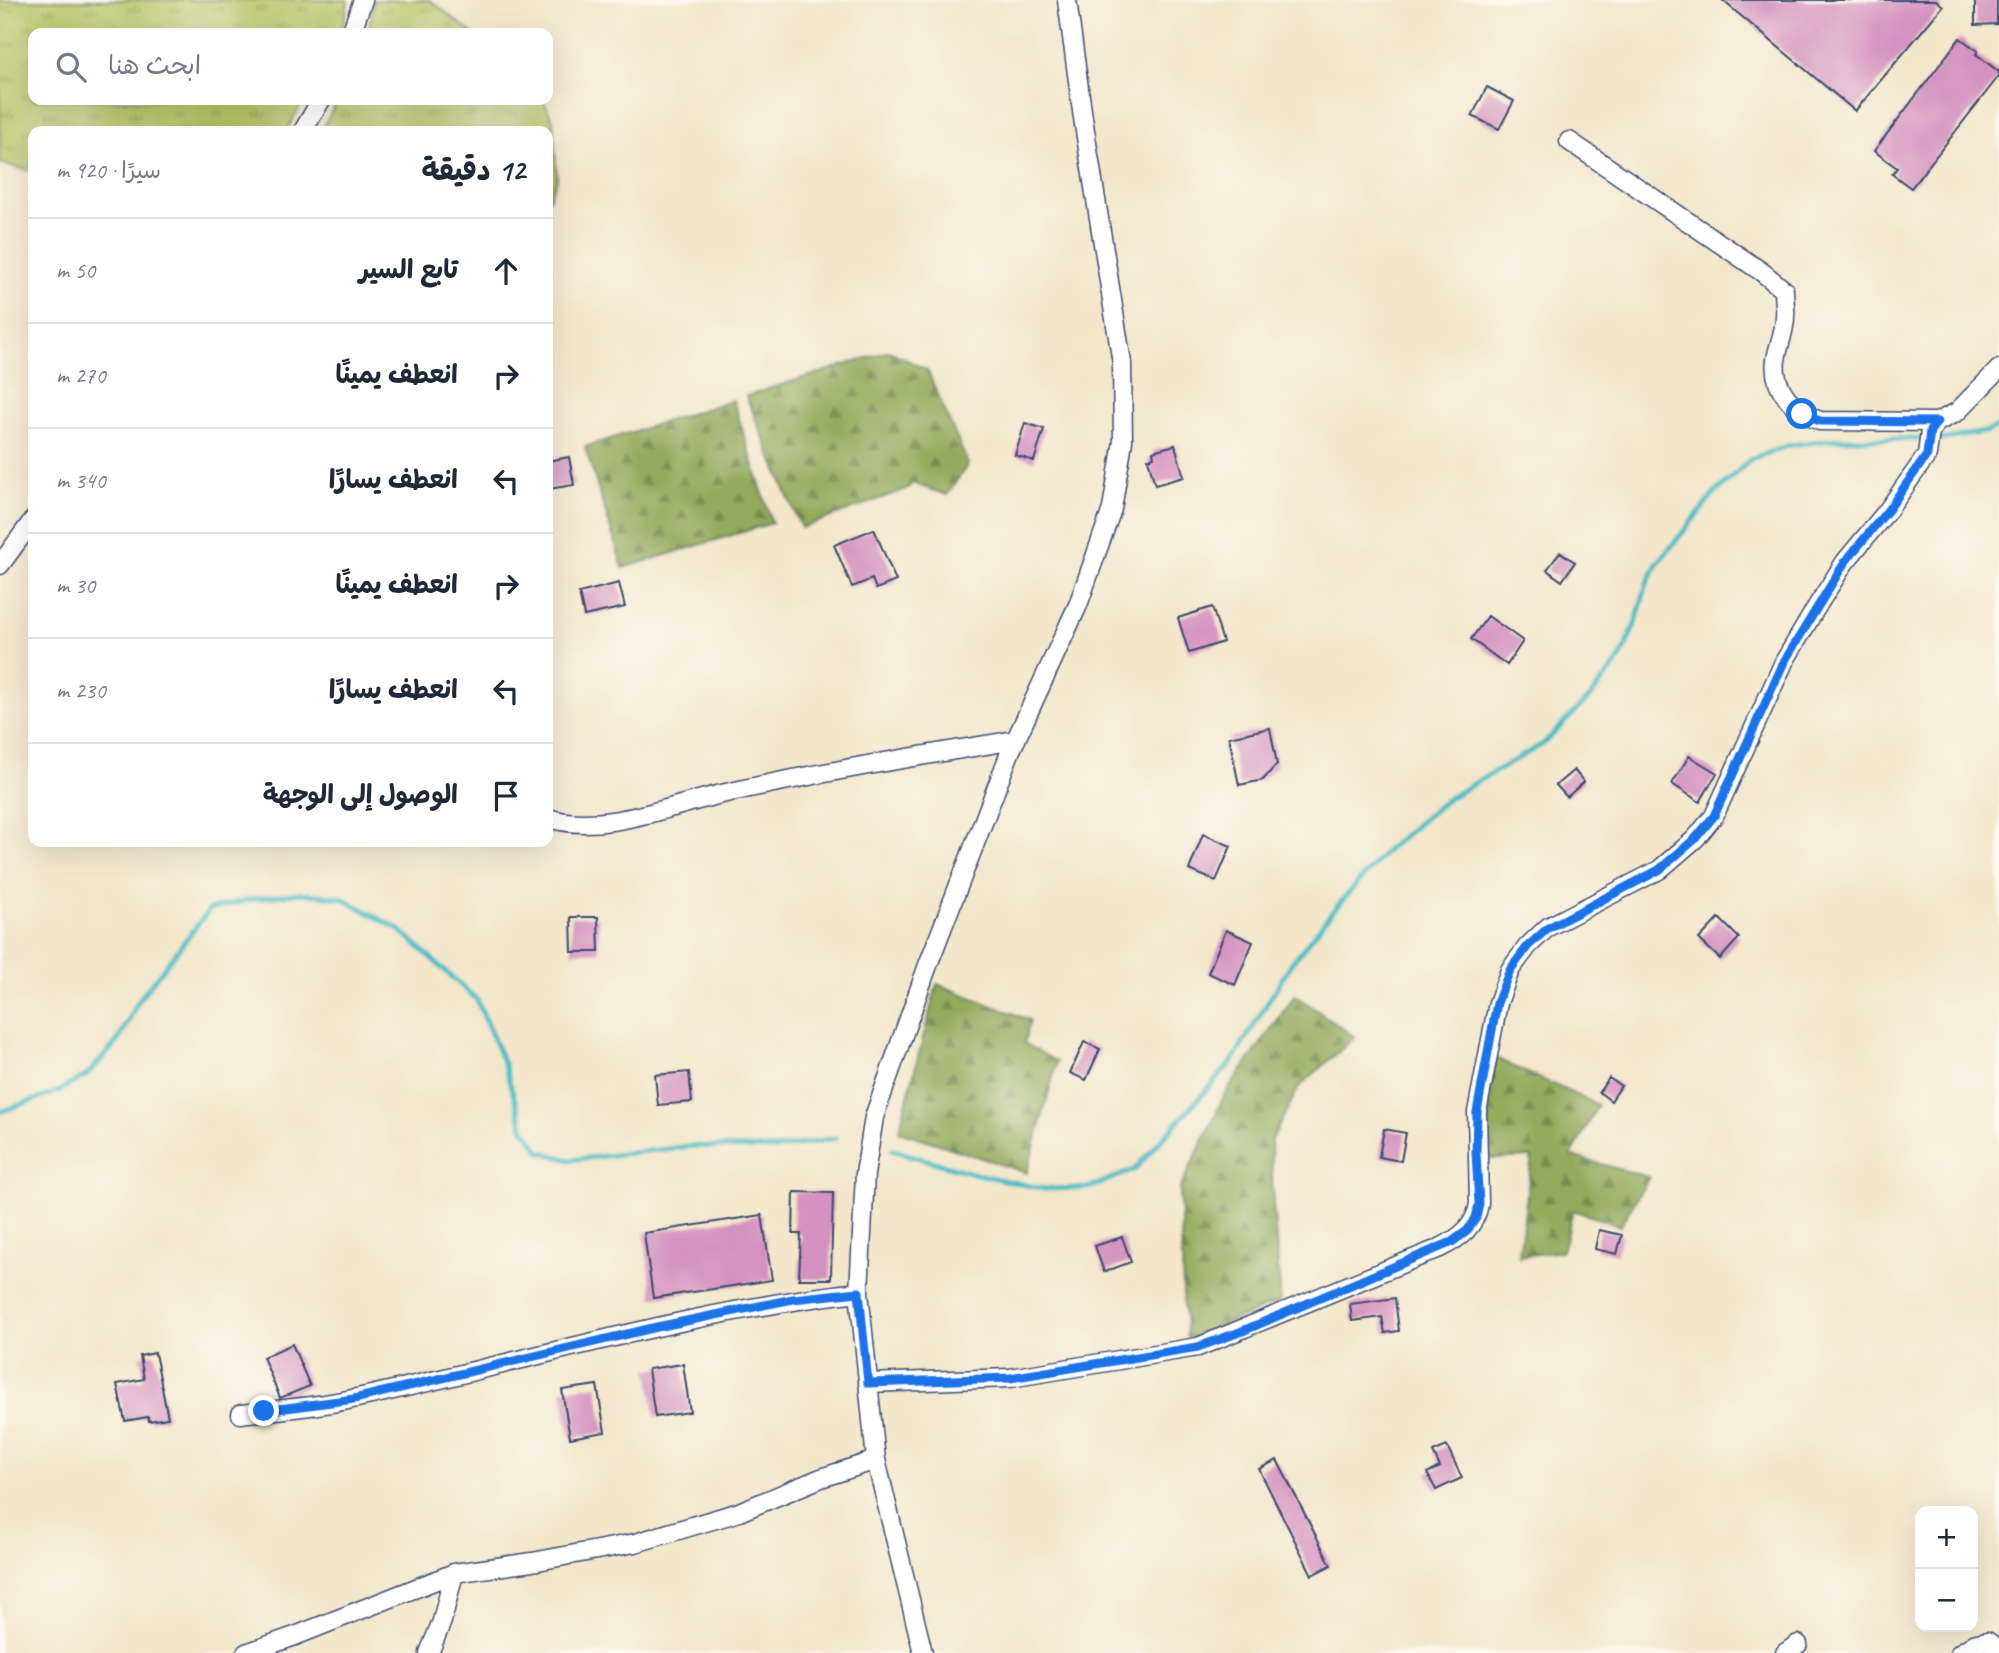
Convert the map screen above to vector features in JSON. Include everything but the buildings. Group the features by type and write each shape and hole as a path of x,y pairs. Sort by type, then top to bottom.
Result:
{"street":[{"path":"353,28 363,0"},
{"path":"923,1653 876,1460 859,1292 865,1174 874,1117 928,965 1016,740 1078,605 1112,509 1123,441 1122,363 1067,0"},
{"path":"306,126 318,105"},
{"path":"1569,141 1762,272 1784,290 1786,317 1776,363 1779,384 1790,402 1802,414 1820,421 1934,426 1957,412 1999,369"},
{"path":"868,1383 1010,1378 1198,1347 1440,1248 1467,1231 1476,1218 1479,1204 1477,1112 1497,1003 1510,970 1528,946 1548,928 1659,870 1695,839 1714,816 1791,650 1845,562 1888,510 1927,455 1934,426"},
{"path":"0,565 28,527"},
{"path":"553,820 563,823 610,821 726,793 1016,740"},
{"path":"241,1414 354,1399 657,1327 793,1299 859,1292"},
{"path":"246,1653 454,1573 531,1562 635,1542 739,1512 821,1478 876,1460"},
{"path":"429,1653 442,1621 454,1573"},
{"path":"1960,1653 1976,1643 1987,1641 1999,1649"}],"green space":[{"path":"0,0 347,0 342,28 28,28 28,105 301,105 289,126 28,126 28,171 0,163"},
{"path":"374,0 430,0 466,28 369,28"},
{"path":"335,105 546,105 553,120 557,179 553,189 553,126 324,126"},
{"path":"889,351 927,370 968,464 947,495 912,483 907,489 801,528 746,396"},
{"path":"733,400 772,523 623,568 585,447"},
{"path":"937,984 1030,1020 1024,1043 1057,1062 1027,1173 899,1131"},
{"path":"1295,995 1355,1037 1299,1087 1271,1141 1281,1301 1187,1339 1180,1189 1225,1094"},
{"path":"1495,1058 1598,1105 1571,1156 1649,1177 1620,1226 1573,1210 1562,1251 1519,1256 1532,1157 1491,1159 1485,1153"}],"waterway":[{"path":"892,1150 976,1174 1044,1189 1088,1188 1134,1170 1231,1063 1291,964 1332,912 1389,848 1447,799 1543,744 1591,696 1620,659 1636,622 1647,583 1657,564 1714,494 1751,459 1790,445 1839,439 1946,439 1989,431 1999,426"},
{"path":"0,1112 57,1092 87,1075 117,1042 140,998 210,909 253,899 300,893 342,898 400,930 477,1000 504,1064 524,1129 541,1152 570,1160 692,1146 775,1149 836,1138"}],"route":[{"path":"264,1411 354,1399 657,1327 793,1299 859,1292 868,1383 1010,1378 1198,1347 1240,1332 1452,1242 1467,1231 1476,1218 1479,1204 1477,1112 1497,1003 1510,970 1528,946 1548,928 1659,870 1695,839 1714,816 1784,662 1845,562 1888,510 1927,455 1930,431 1937,422 1820,421 1802,414"}]}
